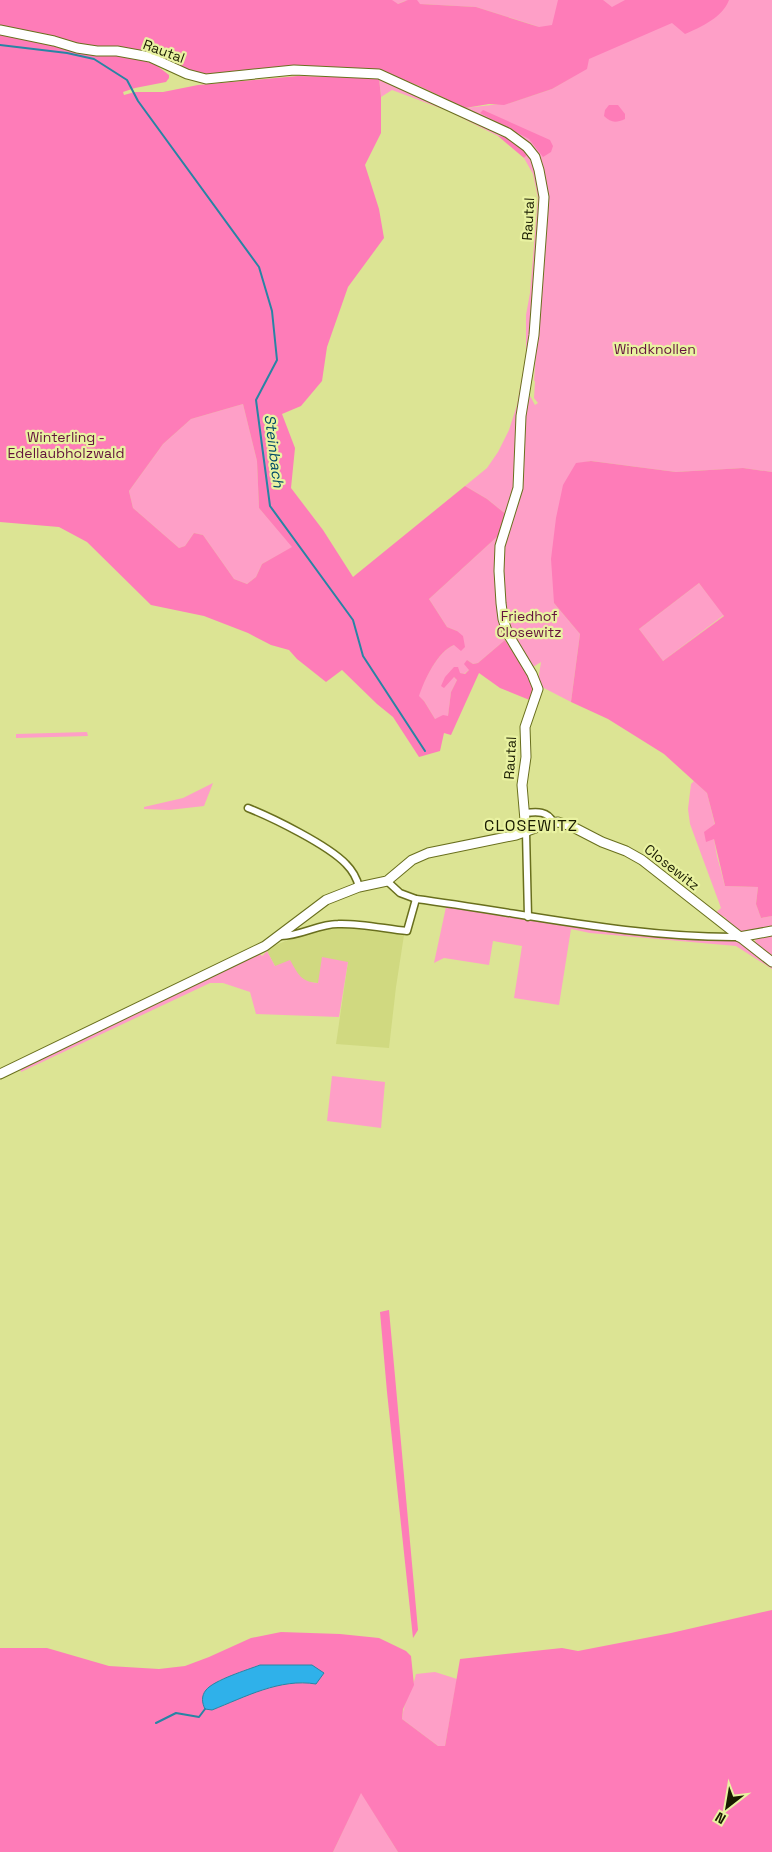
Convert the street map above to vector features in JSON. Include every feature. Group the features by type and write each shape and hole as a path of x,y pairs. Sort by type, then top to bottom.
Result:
{"street":[{"name":"Rautal","path":"0,30 98,52 116,51 150,57 186,74 206,79 294,70 379,74 508,133 527,147 535,157 544,197 534,335 521,416 518,488 499,555 503,619 508,634 532,674 538,689 525,727 526,757 522,785 526,832"},
{"path":"248,808 328,849 347,864 359,887"},
{"name":"Closewitz","path":"524,813 543,813 550,817 553,822 571,826 642,860 772,962"},
{"path":"0,1074 263,948 326,900 359,887 387,881 412,860 428,854 526,832 553,822"},
{"path":"526,832 528,917"},
{"path":"387,881 400,893 416,899 587,926 716,938 739,937 772,931"},
{"path":"281,936 338,924 407,931 416,899"}],"shaded area":[{"path":"338,927 404,935 389,1048 336,1044 348,962 318,983 308,982 275,966 266,949 310,931"}],"green space":[{"path":"0,0 392,0 398,4 408,0 417,0 420,4 476,7 539,27 552,25 558,0 603,0 612,7 625,0 729,0 722,12 698,28 685,34 672,23 589,59 587,69 552,89 504,105 489,104 465,108 419,86 379,70 206,75 0,26"},
{"name":"Windknollen","path":"387,0 772,0 772,472 743,468 676,472 591,461 576,464 554,603 580,634 571,702 540,686 538,681 541,662 533,667 529,664 511,632 506,619 502,553 516,509 527,399 530,396 535,405 538,403 534,398 534,381 548,199 544,171 538,158 509,130 465,108 510,103 552,89 574,76 578,42 476,7 420,4 405,1 398,4"},
{"name":"Winterling - Edellaubholzwald","path":"0,34 97,56 117,55 137,58 156,65 169,75 166,82 135,88 123,92 124,95 135,92 163,92 198,85 298,76 379,78 381,133 365,165 379,209 384,238 348,287 327,347 322,381 301,406 282,414 295,448 291,488 323,530 353,577 465,486 487,499 508,516 500,534 429,599 447,627 463,636 465,647 461,651 454,645 442,654 428,674 419,696 435,719 443,715 448,716 451,692 457,680 454,677 444,688 441,686 445,677 454,667 458,667 460,673 465,674 469,670 464,664 467,660 473,664 478,663 505,640 530,677 534,688 532,701 500,688 479,673 451,735 444,733 440,751 419,757 393,717 342,670 326,682 297,659 289,650 271,645 248,633 204,616 151,605 87,542 59,527 0,522","holes":["243,404 257,461 259,508 292,547 262,564 256,577 247,584 234,579 203,535 194,533 185,546 179,548 133,508 129,491 163,444 191,419"]},
{"path":"379,78 508,137 498,136 448,111 392,90 381,97"},
{"path":"609,105 618,105 625,114 625,119 614,122 604,116 605,110"},
{"path":"483,110 550,140 553,146 551,152 543,157 529,139 480,113"},
{"path":"498,136 508,137 528,154 524,158"},
{"path":"528,154 535,171 541,197 515,489 508,516 487,499 465,486 487,468 498,452 509,430 517,405 526,353 526,315 530,293 538,198 533,174 524,158"},
{"path":"243,404 257,461 259,508 293,547 262,564 256,577 247,584 234,579 203,535 194,533 185,546 179,548 133,508 129,491 163,444 191,419"},
{"path":"591,461 676,472 743,468 772,472 772,916 761,918 756,904 758,887 725,886 714,839 706,842 704,832 715,824 707,793 664,754 608,719 571,702 580,634 554,603 551,559 556,518 563,485 576,463","holes":["699,583 724,616 663,661 639,629"]},
{"path":"500,534 500,620 505,640 478,663 473,664 467,660 469,670 464,674 460,673 454,677 457,680 451,692 448,717 435,719 424,701 418,696 437,660 454,645 457,631 447,627 429,599"},
{"path":"699,583 724,615 663,661 639,629"},
{"path":"87,732 88,736 16,738 16,734"},
{"path":"694,781 707,793 715,825 714,839 717,856 725,886 758,887 756,904 761,918 772,916 772,927 748,932 738,930 726,923 726,918 722,916 720,919 714,914 721,908 690,824 688,809 691,784"},
{"path":"213,783 204,806 169,810 144,809 144,807 183,798"},
{"path":"446,907 571,926 737,941 772,965 772,969 736,946 590,933 571,929 559,1005 514,998 522,946 493,941 489,965 444,958 434,963"},
{"path":"772,933 772,960 754,946 756,938"},
{"path":"267,951 275,966 290,960 304,979 318,983 322,957 348,962 339,1017 256,1014 250,992 223,983 210,983 21,1072 20,1067 259,953 262,956"},
{"path":"332,1076 385,1082 381,1128 327,1121"},
{"path":"389,1310 418,1630 413,1638 380,1312"},
{"path":"772,1610 772,1852 398,1852 361,1793 333,1852 0,1852 0,1648 47,1648 109,1666 159,1669 185,1666 251,1638 281,1632 340,1634 379,1638 406,1651 411,1656 414,1685 403,1709 402,1719 438,1746 445,1746 460,1659 562,1648 578,1651 671,1633","holes":["260,1665 316,1684 303,1683 276,1686 249,1694 212,1710 206,1690 220,1680"]},
{"path":"435,1672 457,1679 445,1746 438,1746 402,1719 404,1707 416,1674"},
{"path":"361,1792 398,1852 333,1852"}],"water":[{"path":"260,1665 312,1665 324,1673 316,1684 303,1683 276,1686 250,1694 212,1710 205,1709 203,1702 204,1692 210,1686"}],"waterway":[{"name":"Steinbach","path":"0,45 67,53 94,59 127,80 138,101 259,267 272,311 277,360 256,400 270,506 353,620 363,656 425,751"},
{"path":"156,1723 176,1713 199,1717 205,1709"}],"district":[{"name":"CLOSEWITZ","path":"531,825"}],"park label":[{"name":"Friedhof Closewitz","path":"529,624"}]}
